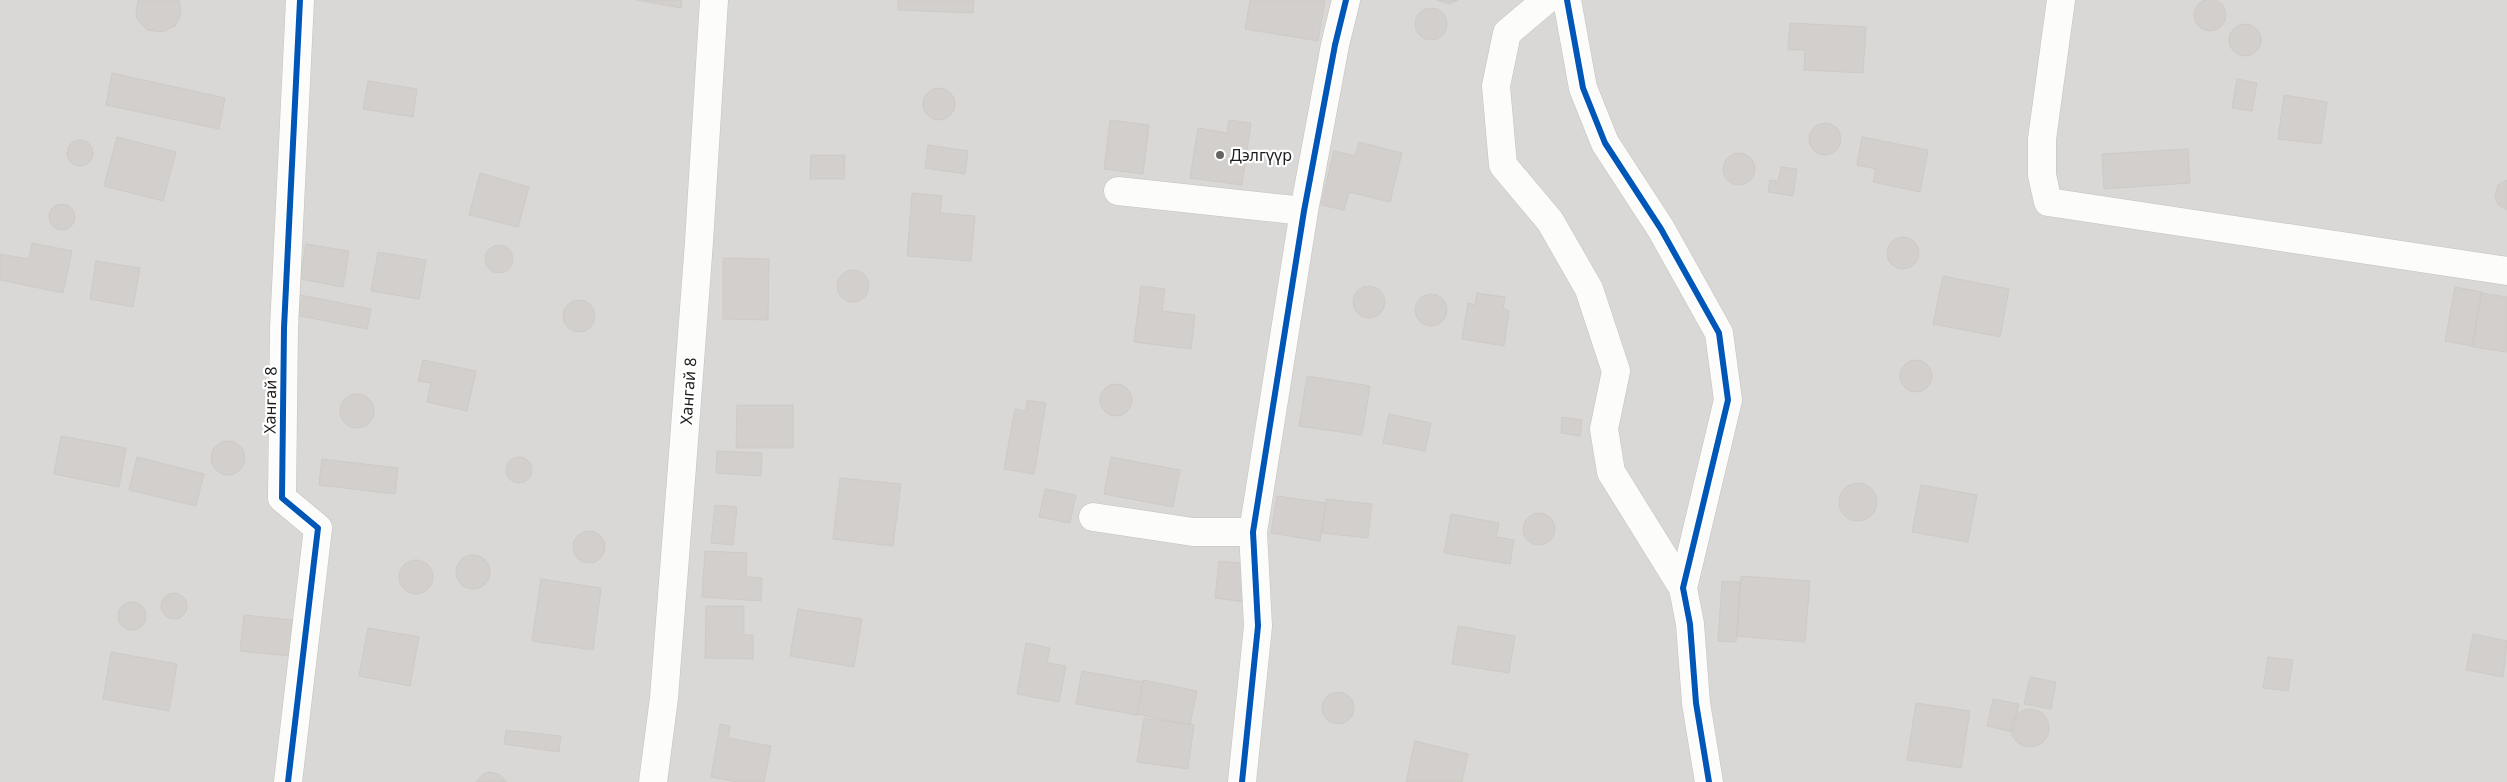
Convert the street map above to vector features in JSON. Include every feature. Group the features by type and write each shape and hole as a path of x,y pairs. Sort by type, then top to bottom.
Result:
{"street":[{"name":"Хангай 8","path":"288,782 318,528 282,498 284,328 300,0"},
{"name":"Хангай 8","path":"653,782 664,698 700,242 714,0"},
{"path":"1242,782 1258,626 1253,532 1304,211 1335,45 1346,0"},
{"path":"1546,0 1507,33 1496,86 1503,165 1550,222 1589,289 1616,372 1604,429 1611,472 1683,588 1690,624 1696,703 1709,782"},
{"path":"1567,0 1583,88 1605,143 1661,229 1720,333 1728,400 1683,588"},
{"path":"2061,0 2042,139 2042,175 2048,202 2507,271"},
{"path":"1118,191 1304,211"},
{"path":"1093,517 1193,532 1253,532"}],"shaded area":[{"path":"0,0 2507,0 2507,782 0,782"}],"building":[{"path":"2210,-1 2221,4 2226,15 2221,26 2210,31 2199,26 2194,15 2199,4"},
{"path":"138,0 179,0 181,12 175,26 162,32 147,30 137,19"},
{"path":"637,0 682,0 681,8"},
{"path":"898,0 974,0 973,13 898,10"},
{"path":"1250,0 1325,0 1318,41 1245,29"},
{"path":"1437,0 1458,0 1449,4"},
{"path":"1431,8 1442,13 1447,24 1442,35 1431,40 1420,35 1415,24 1420,13"},
{"path":"1790,23 1866,27 1863,73 1804,70 1805,50 1788,50"},
{"path":"2245,24 2256,29 2261,40 2256,51 2245,56 2234,51 2229,40 2234,29"},
{"path":"112,73 225,98 219,129 106,105"},
{"path":"2237,79 2257,83 2252,111 2232,108"},
{"path":"368,81 417,89 413,117 363,109"},
{"path":"939,88 950,93 955,104 950,115 939,120 928,115 923,104 928,93"},
{"path":"2284,95 2327,102 2321,144 2278,139"},
{"path":"1110,120 1149,125 1143,174 1104,169"},
{"name":"Дэлгүүр","path":"1229,120 1251,123 1242,185 1190,178 1198,128 1227,133"},
{"path":"1825,123 1836,128 1841,139 1836,150 1825,155 1814,150 1809,139 1814,128"},
{"path":"117,137 176,152 163,201 104,186"},
{"path":"1862,137 1928,150 1920,192 1873,182 1876,169 1857,165"},
{"path":"80,140 89,144 93,153 89,162 80,166 71,162 67,153 71,144"},
{"path":"1359,142 1402,153 1390,202 1349,192 1344,210 1321,205 1334,151 1355,156"},
{"path":"928,145 968,151 965,174 925,168"},
{"path":"2188,149 2190,183 2104,189 2102,154"},
{"path":"1739,153 1750,158 1755,169 1750,180 1739,185 1728,180 1723,169 1728,158"},
{"path":"811,155 845,155 844,179 810,179"},
{"path":"1781,167 1797,169 1793,196 1768,192 1770,180 1778,181"},
{"path":"480,173 529,187 518,227 469,215"},
{"path":"2507,180 2507,210 2498,205 2495,196 2498,185"},
{"path":"912,193 942,196 940,213 975,216 971,261 907,256"},
{"path":"62,204 71,208 75,217 71,226 62,230 53,226 49,217 53,208"},
{"path":"1903,237 1914,242 1919,253 1914,264 1903,269 1892,264 1887,253 1892,242"},
{"path":"32,243 72,251 63,293 0,280 0,254 29,259"},
{"path":"306,244 349,251 343,287 300,279"},
{"path":"499,245 509,249 513,259 509,269 499,273 489,269 485,259 489,249"},
{"path":"378,252 426,260 419,299 371,291"},
{"path":"723,258 769,259 768,320 723,319"},
{"path":"96,261 140,268 133,307 90,299"},
{"path":"853,270 864,275 869,286 864,297 853,302 842,297 837,286 842,275"},
{"path":"1943,276 2009,289 2000,337 1933,324"},
{"path":"1141,286 1165,289 1162,311 1195,315 1191,349 1134,342"},
{"path":"1369,286 1380,291 1385,302 1380,313 1369,318 1358,313 1353,302 1358,291"},
{"path":"2455,287 2482,292 2472,346 2445,341"},
{"path":"1477,293 1505,297 1503,308 1509,311 1504,346 1462,339 1468,303 1475,305"},
{"path":"2481,293 2507,297 2507,352 2473,347"},
{"path":"1431,294 1442,299 1447,310 1442,321 1431,326 1420,321 1415,310 1420,299"},
{"path":"300,295 371,309 367,329 295,315"},
{"path":"579,300 590,305 595,316 590,327 579,332 568,327 563,316 568,305"},
{"path":"423,360 476,371 467,411 427,402 431,383 418,381"},
{"path":"1916,360 1927,365 1932,376 1927,387 1916,392 1905,387 1900,376 1905,365"},
{"path":"1307,376 1370,386 1362,435 1299,426"},
{"path":"1116,384 1127,389 1132,400 1127,411 1116,416 1105,411 1100,400 1105,389"},
{"path":"357,394 369,399 374,411 369,423 357,428 345,423 340,411 345,399"},
{"path":"1027,400 1046,403 1034,474 1004,469 1015,409 1026,411"},
{"path":"737,405 793,405 793,448 736,448"},
{"path":"1389,414 1431,423 1425,451 1383,443"},
{"path":"1562,417 1582,420 1580,436 1561,433"},
{"path":"61,436 126,448 119,487 54,474"},
{"path":"228,441 240,446 245,458 240,470 228,475 216,470 211,458 216,446"},
{"path":"717,451 762,453 761,476 716,473"},
{"path":"137,457 204,474 196,506 129,490"},
{"path":"519,457 528,461 532,470 528,479 519,483 510,479 506,470 510,461"},
{"path":"1111,457 1180,470 1173,507 1104,494"},
{"path":"322,459 398,468 395,494 319,485"},
{"path":"840,478 901,484 893,546 833,539"},
{"path":"1858,483 1865,484 1871,489 1876,495 1876,509 1871,515 1865,520 1858,521 1851,520 1845,515 1840,509 1839,502 1840,495 1845,489 1851,484"},
{"path":"1921,485 1977,495 1968,542 1912,532"},
{"path":"1045,489 1076,495 1070,523 1039,517"},
{"path":"1277,496 1326,503 1320,541 1271,533"},
{"path":"1326,499 1372,504 1368,538 1322,533"},
{"path":"715,505 737,507 733,545 711,543"},
{"path":"1539,513 1550,518 1555,529 1550,540 1539,545 1528,540 1523,529 1528,518"},
{"path":"1451,514 1499,523 1496,537 1514,540 1510,564 1444,553"},
{"path":"589,531 600,536 605,547 600,558 589,563 578,558 573,547 578,536"},
{"path":"705,551 747,553 746,577 762,578 761,601 702,597"},
{"path":"473,555 485,560 490,572 485,584 473,589 461,584 456,572 461,560"},
{"path":"416,560 428,565 433,577 428,589 416,594 404,589 399,577 404,565"},
{"path":"1219,561 1249,564 1245,602 1215,598"},
{"path":"1741,576 1810,581 1805,642 1737,636"},
{"path":"541,579 601,588 593,650 532,641"},
{"path":"1722,581 1740,582 1736,642 1718,641"},
{"path":"174,593 183,597 187,606 183,615 174,619 165,615 161,606 165,597"},
{"path":"132,602 142,606 146,616 142,626 132,630 122,626 118,616 122,606"},
{"path":"706,606 744,606 744,635 753,635 753,659 705,658"},
{"path":"798,609 862,619 854,667 790,656"},
{"path":"244,615 293,620 289,656 240,651"},
{"path":"1458,626 1515,636 1509,673 1452,664"},
{"path":"368,628 419,637 410,686 359,676"},
{"path":"2473,634 2507,641 2503,677 2466,670"},
{"path":"1026,643 1050,648 1047,663 1066,666 1059,702 1017,694"},
{"path":"111,652 177,664 169,711 103,699"},
{"path":"2268,657 2293,660 2288,691 2263,688"},
{"path":"1082,671 1143,682 1137,715 1076,704"},
{"path":"2030,677 2056,682 2051,709 2024,704"},
{"path":"1143,680 1197,691 1190,725 1137,714"},
{"path":"1338,692 1349,697 1354,708 1349,719 1338,724 1327,719 1322,708 1327,697"},
{"path":"1993,699 2019,704 2013,732 1987,726"},
{"path":"1916,703 1970,711 1961,768 1907,760"},
{"path":"2030,709 2037,710 2043,715 2048,721 2048,735 2043,741 2037,746 2030,747 2023,746 2017,741 2012,735 2011,728 2012,721 2017,715 2023,710"},
{"path":"1144,718 1194,725 1188,769 1137,762"},
{"path":"720,724 730,726 728,738 771,746 764,782 737,782 711,777"},
{"path":"506,730 561,736 559,752 504,744"},
{"path":"1415,741 1468,754 1462,782 1406,782"},
{"path":"489,772 499,774 507,782 476,782 483,774"}],"cycle path":[{"path":"288,782 318,528 282,498 284,328 300,0"},
{"path":"1242,782 1258,626 1253,532 1304,211 1335,45 1346,0"},
{"path":"1567,0 1583,88 1605,143 1661,229 1719,333 1728,400 1683,588 1690,624 1696,703 1709,782"}],"place":[{"name":"Дэлгүүр","path":"1220,155"}]}
